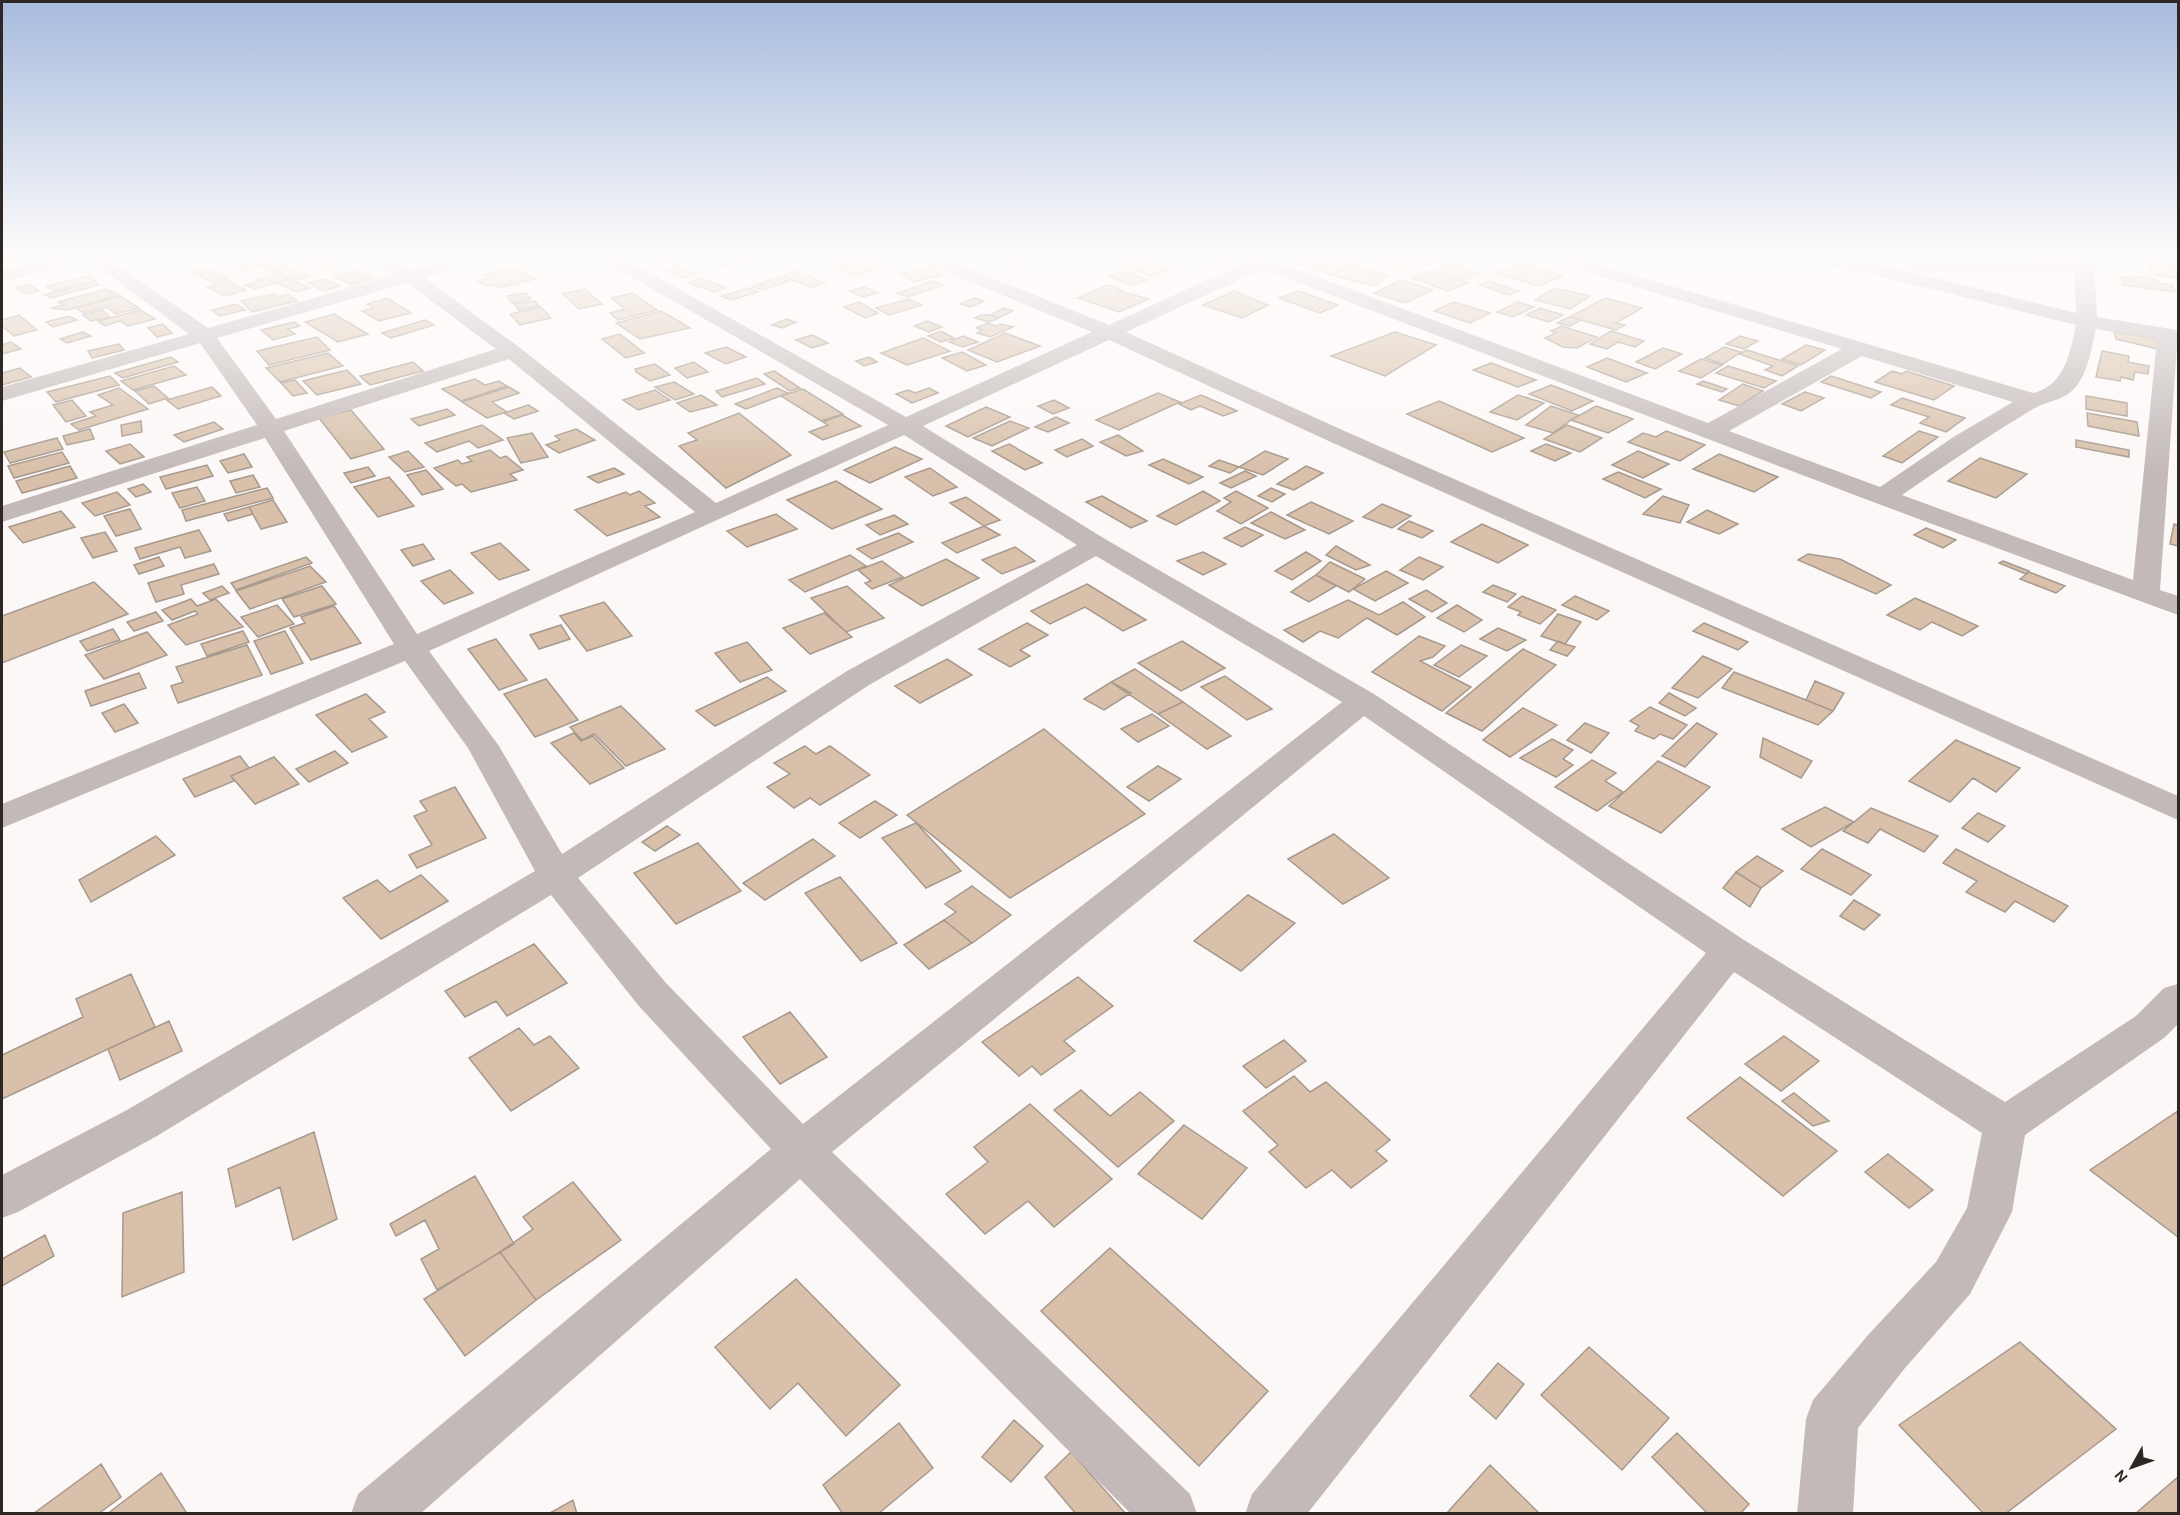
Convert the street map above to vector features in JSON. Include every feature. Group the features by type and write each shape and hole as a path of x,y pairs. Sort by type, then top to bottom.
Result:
{"street":[{"path":"195,329 204,335 270,428 411,648 483,746 556,875 652,994 801,1151 1170,1514"},
{"path":"2,394 226,329"},
{"path":"482,329 713,514"},
{"path":"736,329 904,425 1096,545 1363,701 1730,950 2005,1125"},
{"path":"1101,329 1341,438 2178,808"},
{"path":"2,817 411,648 713,514 1112,329"},
{"path":"1442,329 1882,497 2178,606"},
{"path":"1794,329 2032,400"},
{"path":"1882,497 1963,441 2032,400 2053,395 2067,384 2081,350 2086,329"},
{"path":"2131,329 2173,335 2146,594"},
{"path":"1710,432 1858,348"},
{"path":"2,514 100,485 512,351"},
{"path":"2,1198 142,1123 556,875 858,678 1096,545"},
{"path":"378,1514 801,1151 1363,701"},
{"path":"1272,1514 1730,950"},
{"path":"1826,1514 1832,1419 1887,1351 1953,1278 1989,1212 2005,1125 2150,1027 2178,999"}],"building":[{"path":"5,329 37,330 14,336"},
{"path":"149,329 168,329 172,333 157,337"},
{"path":"289,329 295,334 273,340 261,330"},
{"path":"316,329 359,329 368,334 338,342"},
{"path":"396,329 422,329 391,338 382,333"},
{"path":"625,329 687,329 640,339"},
{"path":"921,329 938,329 929,332"},
{"path":"978,329 1009,329 990,337 977,333 982,330"},
{"path":"1570,329 1597,337 1577,348 1563,347 1545,338 1556,333 1551,331"},
{"path":"941,331 954,338 941,342 928,336"},
{"path":"1611,331 1644,341 1635,347 1618,342 1607,349 1590,344"},
{"path":"83,332 91,336 67,343 60,339"},
{"path":"1395,332 1436,345 1385,376 1331,356"},
{"path":"2114,332 2159,339 2162,350 2116,339"},
{"path":"1005,333 1040,346 997,362 968,350"},
{"path":"620,334 644,353 626,358 602,339"},
{"path":"812,335 828,343 812,348 796,340"},
{"path":"963,336 978,342 963,347 949,342"},
{"path":"1740,336 1758,341 1744,349 1726,344"},
{"path":"317,337 330,350 269,365 257,351"},
{"path":"923,338 950,351 907,365 881,353"},
{"path":"11,342 21,349 2,354 2,345"},
{"path":"119,344 124,350 92,358 88,351"},
{"path":"1806,345 1825,350 1801,365 1782,359"},
{"path":"726,347 746,357 726,364 705,353"},
{"path":"1724,347 1741,352 1723,364 1705,358"},
{"path":"1663,348 1682,354 1655,369 1636,362"},
{"path":"1747,350 1798,366 1782,376 1765,370 1773,366 1739,354"},
{"path":"2102,351 2129,356 2128,362 2149,366 2148,374 2135,372 2133,380 2121,377 2120,381 2096,377"},
{"path":"962,352 986,365 967,371 942,358"},
{"path":"328,353 343,366 280,382 266,368"},
{"path":"171,357 178,362 123,378 115,373"},
{"path":"869,357 877,362 864,366 856,361"},
{"path":"1607,358 1647,373 1626,382 1587,367"},
{"path":"1701,359 1722,365 1701,378 1679,371"},
{"path":"413,362 423,371 370,385 360,376"},
{"path":"694,362 708,372 687,378 675,368"},
{"path":"1491,363 1536,380 1518,387 1473,370"},
{"path":"655,364 670,375 650,381 635,369"},
{"path":"174,366 186,375 133,390 121,381"},
{"path":"1728,366 1776,381 1764,388 1716,373"},
{"path":"20,368 31,377 2,385 2,373"},
{"path":"347,370 361,384 317,395 303,381"},
{"path":"774,371 800,388 790,391 764,374"},
{"path":"1892,371 1902,374 1906,371 1954,386 1934,400 1875,382"},
{"path":"110,376 119,385 56,402 47,392"},
{"path":"1831,376 1881,392 1871,398 1821,382"},
{"path":"757,378 765,384 722,397 716,391"},
{"path":"475,379 485,385 499,381 507,386 461,401 442,389"},
{"path":"295,380 307,393 293,396 281,383"},
{"path":"1703,381 1727,389 1722,392 1697,384"},
{"path":"674,382 694,394 675,400 655,387"},
{"path":"1743,384 1763,391 1739,406 1719,400"},
{"path":"1551,385 1593,401 1572,411 1529,394"},
{"path":"154,386 168,398 149,404 135,391"},
{"path":"212,387 221,396 178,409 167,400"},
{"path":"509,387 519,393 492,402 507,412 487,418 462,402"},
{"path":"119,388 148,409 79,430 71,424 96,416 90,412 113,405 98,395"},
{"path":"777,388 788,393 746,409 735,404"},
{"path":"929,388 938,393 912,403 896,394 908,390 915,393"},
{"path":"803,389 843,414 821,421 781,396"},
{"path":"655,390 670,400 638,410 623,400"},
{"path":"1805,392 1824,398 1801,411 1782,404"},
{"path":"1158,393 1180,402 1119,430 1096,420"},
{"path":"701,395 717,405 690,412 677,403"},
{"path":"1201,395 1237,411 1223,416 1200,406 1191,410 1179,404"},
{"path":"1518,395 1544,403 1517,420 1490,412"},
{"path":"2086,396 2127,403 2127,416 2086,409"},
{"path":"1902,398 1965,418 1946,432 1920,423 1929,417 1891,405"},
{"path":"72,400 86,416 66,422 53,405"},
{"path":"1054,400 1069,408 1053,414 1038,406"},
{"path":"1439,401 1524,438 1492,452 1407,414"},
{"path":"528,405 538,411 514,419 504,413"},
{"path":"1551,406 1578,415 1553,433 1526,425"},
{"path":"1596,406 1633,419 1608,433 1571,420"},
{"path":"986,407 1010,417 968,437 946,426"},
{"path":"447,409 455,415 419,426 411,419"},
{"path":"351,410 384,449 351,459 319,418"},
{"path":"739,413 791,455 726,488 679,446 697,440 688,433"},
{"path":"2087,413 2137,422 2139,436 2088,426"},
{"path":"842,415 861,426 823,440 809,432 828,425 823,422"},
{"path":"1056,417 1069,423 1048,432 1035,427"},
{"path":"141,421 142,432 122,436 121,425"},
{"path":"1010,421 1029,428 992,446 973,438"},
{"path":"214,422 223,429 184,442 174,435"},
{"path":"482,425 503,440 478,448 469,441 437,452 425,443"},
{"path":"1567,425 1602,438 1580,452 1544,439"},
{"path":"90,429 94,439 67,445 63,436"},
{"path":"576,429 595,440 559,453 546,445 560,440 555,436"},
{"path":"1666,431 1705,445 1680,461 1628,442 1643,433 1656,437"},
{"path":"1919,431 1938,437 1902,463 1883,456"},
{"path":"532,433 548,457 521,463 507,438"},
{"path":"1118,435 1143,451 1126,456 1100,442"},
{"path":"57,438 63,449 10,463 4,452"},
{"path":"1082,439 1093,446 1067,457 1055,450"},
{"path":"2076,440 2129,450 2129,457 2076,447"},
{"path":"130,444 144,457 120,464 106,451"},
{"path":"1009,444 1042,463 1025,470 992,451"},
{"path":"1546,444 1571,453 1555,461 1531,451"},
{"path":"895,447 922,459 870,483 844,470"},
{"path":"490,450 500,458 506,456 523,470 510,474 517,480 471,492 462,484 456,486 434,468 458,460 462,464 472,461 467,457"},
{"path":"408,451 424,467 405,472 389,457"},
{"path":"1265,451 1288,459 1263,475 1239,467"},
{"path":"1638,451 1669,464 1643,478 1612,465"},
{"path":"62,452 69,463 14,478 8,466"},
{"path":"244,454 252,467 228,473 220,461"},
{"path":"1719,454 1778,477 1754,492 1693,469"},
{"path":"1980,458 2027,474 1996,498 1948,481"},
{"path":"1163,459 1203,477 1189,484 1149,465"},
{"path":"1219,460 1239,467 1230,473 1209,466"},
{"path":"207,465 213,476 166,489 160,477"},
{"path":"70,466 77,478 22,493 16,481"},
{"path":"1306,466 1323,473 1294,490 1277,484"},
{"path":"368,467 375,476 351,483 344,473"},
{"path":"614,468 624,474 598,483 588,477"},
{"path":"930,468 957,487 933,496 905,477"},
{"path":"426,470 443,489 422,495 407,475"},
{"path":"1245,471 1256,476 1231,488 1220,483"},
{"path":"1618,472 1661,489 1645,498 1603,479"},
{"path":"253,475 260,487 236,493 230,481"},
{"path":"389,477 414,506 378,517 354,487"},
{"path":"836,481 882,509 832,529 787,500"},
{"path":"143,484 151,492 136,497 128,489"},
{"path":"197,487 205,501 180,508 172,493"},
{"path":"267,488 273,498 186,521 182,510"},
{"path":"1271,488 1285,494 1272,502 1258,496"},
{"path":"639,491 655,503 645,506 660,517 607,536 575,510 626,492 630,495"},
{"path":"1203,491 1220,501 1176,525 1157,516"},
{"path":"1236,491 1268,508 1241,524 1217,511 1231,502 1224,498"},
{"path":"117,492 130,505 95,516 82,503"},
{"path":"1102,496 1147,521 1131,528 1086,502"},
{"path":"1663,496 1689,505 1680,523 1643,514"},
{"path":"966,497 1000,520 984,526 950,503"},
{"path":"273,500 287,522 261,529 249,507"},
{"path":"1311,502 1353,521 1329,534 1287,515"},
{"path":"1382,504 1411,516 1392,528 1363,517"},
{"path":"249,507 253,514 228,521 224,514"},
{"path":"130,509 141,529 116,536 104,516"},
{"path":"1707,510 1738,524 1719,534 1687,522"},
{"path":"61,511 75,527 23,543 9,527"},
{"path":"1271,512 1305,530 1285,539 1251,523"},
{"path":"776,514 797,529 747,547 727,531"},
{"path":"894,515 908,524 880,535 866,525"},
{"path":"1409,521 1433,531 1422,538 1398,529"},
{"path":"1482,524 1528,545 1498,563 1451,542"},
{"path":"2174,524 2178,525 2178,546 2170,544"},
{"path":"984,526 1000,535 957,553 942,543"},
{"path":"1245,527 1263,535 1242,547 1224,538"},
{"path":"1926,528 1956,540 1943,548 1914,535"},
{"path":"199,530 211,551 185,558 180,547 140,559 135,548"},
{"path":"105,532 117,551 93,558 81,538"},
{"path":"898,533 913,542 872,559 857,549"},
{"path":"500,543 529,570 499,580 471,553"},
{"path":"423,544 434,559 413,566 401,550"},
{"path":"1336,546 1370,565 1356,570 1326,555"},
{"path":"1015,547 1035,561 1002,574 982,560"},
{"path":"1203,552 1226,564 1203,575 1177,561"},
{"path":"1306,552 1321,561 1292,580 1275,571"},
{"path":"1808,554 1840,559 1891,585 1876,594 1798,560"},
{"path":"850,555 866,566 805,592 789,580"},
{"path":"159,557 164,566 139,574 134,565"},
{"path":"306,557 312,563 236,590 231,583"},
{"path":"1419,557 1443,567 1423,580 1400,570"},
{"path":"946,559 979,578 922,606 889,585"},
{"path":"882,561 903,577 872,589 865,583 871,581 858,570"},
{"path":"2003,561 2029,571 2026,574 1999,563"},
{"path":"1330,562 1365,579 1349,592 1316,575"},
{"path":"214,564 219,574 181,585 184,594 156,602 148,583"},
{"path":"310,566 326,582 250,609 236,591"},
{"path":"450,570 473,593 444,604 421,581"},
{"path":"1386,571 1408,583 1375,601 1353,589"},
{"path":"2029,572 2065,586 2056,593 2020,579"},
{"path":"1316,575 1336,586 1309,602 1291,592"},
{"path":"94,582 128,614 2,663 2,616"},
{"path":"1087,584 1146,620 1123,631 1085,607 1050,624 1031,611"},
{"path":"1493,585 1516,594 1507,602 1483,592"},
{"path":"222,586 229,593 210,600 203,593"},
{"path":"322,586 336,604 294,617 282,599"},
{"path":"847,586 884,618 846,632 811,598"},
{"path":"1426,590 1447,603 1432,612 1409,599"},
{"path":"1522,596 1556,610 1540,624 1518,615 1521,612 1508,607"},
{"path":"1575,596 1609,611 1597,620 1562,605"},
{"path":"1915,598 1978,626 1962,636 1932,622 1920,630 1887,615"},
{"path":"191,599 197,606 216,599 243,627 186,645 168,625 198,614 195,611 172,620 162,610"},
{"path":"1348,600 1379,615 1403,602 1425,617 1397,635 1367,618 1338,638 1320,631 1303,642 1284,630"},
{"path":"604,602 632,636 587,651 560,616"},
{"path":"277,605 294,624 258,637 241,617"},
{"path":"1457,605 1482,620 1464,632 1437,618"},
{"path":"334,606 361,643 311,660 290,628 305,623 301,617"},
{"path":"156,612 163,621 134,631 127,622"},
{"path":"824,613 852,637 810,654 783,628"},
{"path":"1558,614 1581,622 1565,644 1541,636"},
{"path":"1027,623 1048,635 1020,650 1030,656 1010,667 979,649"},
{"path":"1704,623 1748,642 1738,650 1693,631"},
{"path":"561,625 570,639 539,649 530,635"},
{"path":"1498,628 1526,640 1507,651 1480,639"},
{"path":"113,629 120,640 87,651 80,641"},
{"path":"243,631 249,642 207,656 201,644"},
{"path":"285,631 303,663 271,674 254,641"},
{"path":"147,632 167,655 104,679 85,655"},
{"path":"1419,636 1445,646 1433,657 1420,661 1471,687 1442,711 1372,672"},
{"path":"496,639 527,680 499,690 468,649"},
{"path":"1182,641 1225,668 1181,691 1138,663"},
{"path":"1558,641 1575,647 1567,656 1550,650"},
{"path":"747,642 772,670 740,682 715,653"},
{"path":"247,645 262,675 178,703 171,686 183,682 176,667"},
{"path":"1461,645 1487,656 1459,677 1434,665"},
{"path":"1523,649 1556,665 1482,731 1446,713"},
{"path":"1703,656 1732,669 1698,698 1672,688"},
{"path":"947,659 972,675 920,703 895,686"},
{"path":"1135,669 1183,702 1158,714 1111,682"},
{"path":"1734,672 1833,711 1818,725 1722,688"},
{"path":"139,673 146,688 91,706 85,691"},
{"path":"1225,676 1272,709 1247,720 1201,687"},
{"path":"767,677 786,691 715,726 696,711"},
{"path":"546,679 578,720 535,737 504,694"},
{"path":"1815,681 1844,693 1833,711 1806,700"},
{"path":"1111,682 1131,693 1104,710 1084,699"},
{"path":"1669,693 1696,708 1685,716 1659,703"},
{"path":"366,694 385,712 369,719 387,737 352,752 316,715"},
{"path":"1183,702 1231,736 1207,749 1158,714"},
{"path":"124,704 138,723 115,732 102,713"},
{"path":"621,706 665,749 626,766 594,734 582,740 570,727"},
{"path":"1650,707 1687,725 1673,739 1660,734 1654,739 1635,731 1639,726 1630,721"},
{"path":"1523,708 1557,725 1510,757 1483,740"},
{"path":"1152,714 1169,726 1138,742 1121,729"},
{"path":"1585,723 1609,733 1591,753 1567,740"},
{"path":"1697,723 1717,734 1685,767 1662,756"},
{"path":"1044,729 1145,814 1010,898 907,815"},
{"path":"574,733 581,741 593,736 624,768 590,784 551,743"},
{"path":"1763,738 1812,761 1801,778 1760,757"},
{"path":"1552,739 1573,750 1563,759 1573,765 1556,777 1520,758"},
{"path":"1956,740 2020,768 1996,792 1973,778 1950,802 1909,781"},
{"path":"805,746 816,754 830,746 870,775 820,805 810,798 794,808 767,787 790,774 774,763"},
{"path":"335,751 348,763 309,782 296,769"},
{"path":"240,756 249,768 231,776 234,781 195,797 183,779"},
{"path":"274,757 299,784 255,804 231,776"},
{"path":"1592,760 1616,773 1605,781 1623,792 1597,811 1555,787"},
{"path":"1658,761 1710,787 1661,833 1609,806"},
{"path":"1158,766 1181,779 1149,801 1127,787"},
{"path":"455,787 486,838 417,868 409,855 432,845 414,816 427,811 420,801"},
{"path":"875,801 897,815 860,838 839,823"},
{"path":"1825,807 1854,822 1811,847 1782,829"},
{"path":"1871,808 1938,836 1924,852 1880,829 1868,843 1843,831"},
{"path":"1978,813 2005,826 1988,842 1962,828"},
{"path":"916,823 961,871 926,888 882,838"},
{"path":"667,826 680,835 655,851 642,842"},
{"path":"1334,834 1389,878 1343,904 1288,859"},
{"path":"156,836 175,855 91,902 79,880"},
{"path":"813,839 835,856 765,900 743,883"},
{"path":"698,843 741,891 676,924 634,873"},
{"path":"1822,849 1871,875 1851,895 1801,869"},
{"path":"1956,849 2068,906 2054,922 2015,901 2005,912 1966,892 1977,881 1943,863"},
{"path":"1757,856 1783,871 1761,888 1736,872"},
{"path":"1736,872 1761,888 1750,907 1723,888"},
{"path":"421,875 448,901 381,939 343,898 377,880 390,892"},
{"path":"840,877 897,943 861,961 805,893"},
{"path":"972,886 1011,915 972,943 944,920 956,912 945,904"},
{"path":"1248,895 1295,923 1241,971 1194,941"},
{"path":"1854,900 1880,915 1864,930 1840,916"},
{"path":"944,920 972,943 929,969 904,945"},
{"path":"534,944 567,983 507,1016 496,1001 465,1017 445,991"},
{"path":"131,974 155,1027 2,1099 2,1055 83,1017 76,999"},
{"path":"1078,977 1113,1006 1064,1041 1075,1051 1041,1075 1032,1066 1019,1076 982,1042"},
{"path":"790,1012 827,1057 780,1084 743,1037"},
{"path":"169,1021 182,1051 120,1080 108,1049"},
{"path":"519,1028 534,1045 550,1036 579,1068 511,1111 469,1058"},
{"path":"1784,1036 1819,1061 1781,1091 1745,1064"},
{"path":"1284,1040 1306,1061 1266,1088 1243,1066"},
{"path":"1294,1076 1310,1092 1326,1082 1390,1140 1376,1151 1387,1161 1351,1188 1332,1170 1306,1188 1269,1152 1278,1145 1243,1111"},
{"path":"1740,1077 1837,1151 1783,1196 1687,1118"},
{"path":"1081,1090 1110,1116 1140,1092 1174,1121 1118,1167 1054,1110"},
{"path":"1794,1093 1829,1121 1813,1126 1782,1101"},
{"path":"1030,1104 1112,1179 1054,1227 1028,1201 985,1234 946,1194 988,1162 974,1147"},
{"path":"2178,1111 2178,1237 2090,1170"},
{"path":"1184,1125 1247,1168 1202,1219 1138,1174"},
{"path":"314,1132 337,1219 293,1240 280,1187 236,1207 228,1169"},
{"path":"1888,1154 1933,1190 1909,1208 1865,1172"},
{"path":"475,1176 514,1244 437,1290 421,1259 439,1249 425,1220 396,1236 390,1224"},
{"path":"573,1182 621,1240 536,1300 500,1252 533,1229 523,1217"},
{"path":"182,1192 184,1272 122,1297 123,1213"},
{"path":"45,1235 54,1256 2,1286 2,1259"},
{"path":"1110,1248 1268,1391 1199,1466 1041,1311"},
{"path":"500,1252 536,1300 465,1356 424,1299"},
{"path":"796,1279 900,1385 846,1436 798,1383 770,1409 715,1347"},
{"path":"2020,1342 2116,1429 2005,1514 1984,1514 1899,1425"},
{"path":"1589,1347 1669,1418 1622,1470 1541,1395"},
{"path":"1498,1363 1524,1384 1496,1419 1470,1396"},
{"path":"1014,1420 1043,1446 1011,1482 982,1457"},
{"path":"899,1423 933,1468 878,1514 843,1514 823,1485"},
{"path":"1677,1433 1749,1504 1740,1514 1708,1514 1652,1457"},
{"path":"1071,1452 1126,1514 1076,1514 1045,1477"},
{"path":"101,1464 121,1497 98,1514 33,1514"},
{"path":"1490,1465 1540,1514 1446,1514"},
{"path":"161,1473 186,1512 183,1514 107,1514"},
{"path":"2178,1477 2178,1514 2135,1514"},
{"path":"573,1500 577,1514 548,1514"}]}
